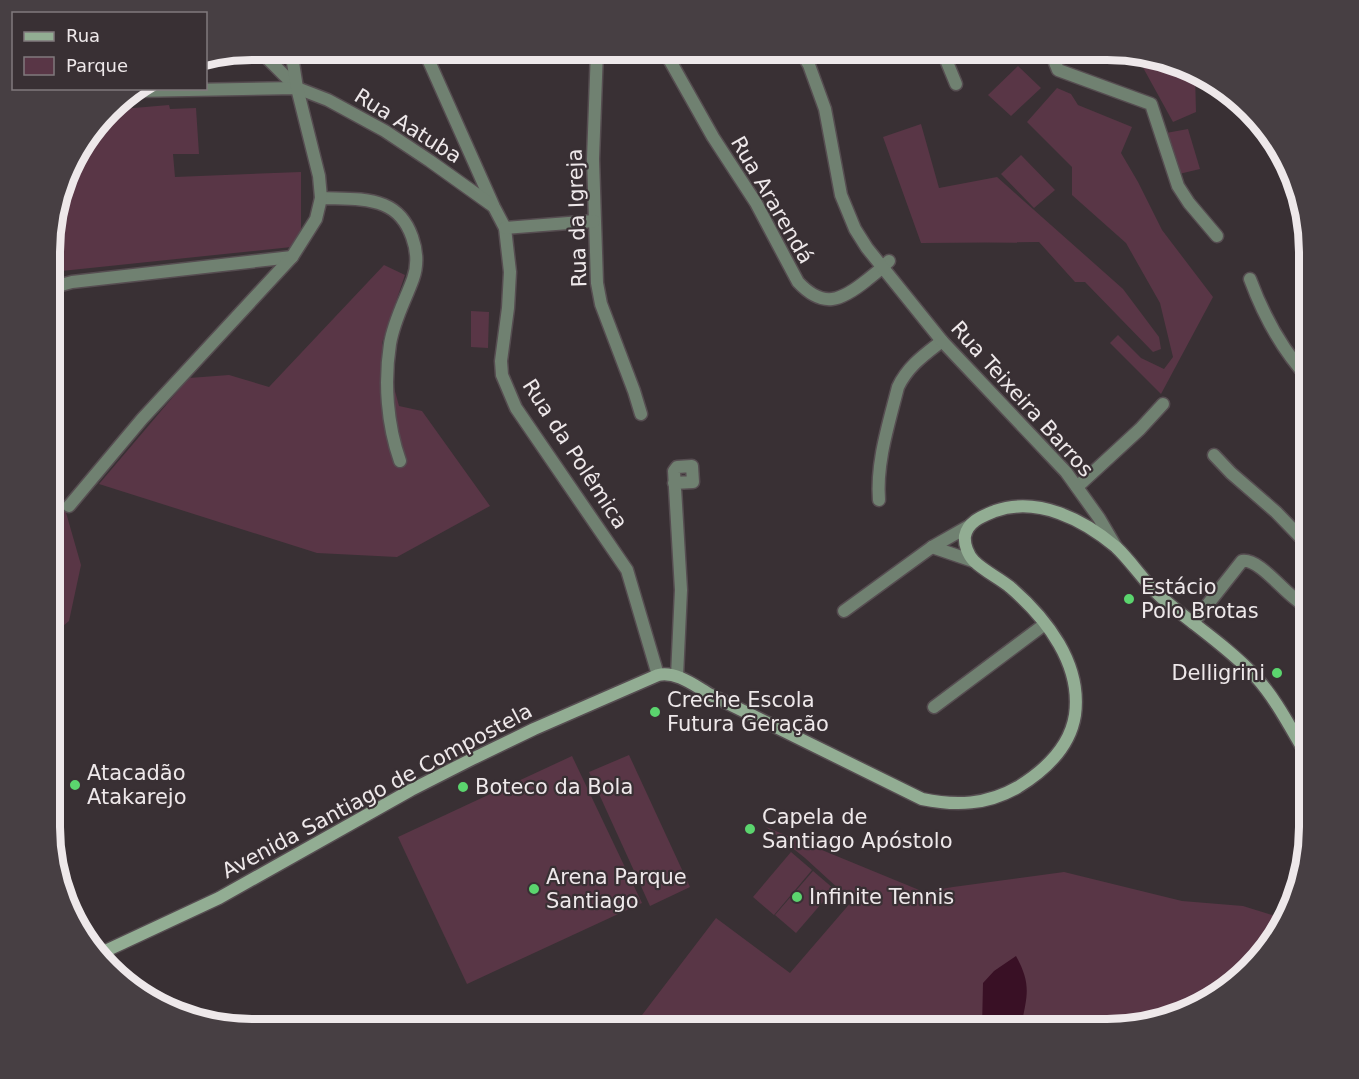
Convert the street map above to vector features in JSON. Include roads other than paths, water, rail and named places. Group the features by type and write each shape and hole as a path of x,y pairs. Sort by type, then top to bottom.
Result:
{"main road":[{"path":"677,676 922,799 949,803 987,801 1009,792 1047,766 1068,737 1074,721 1077,700 1072,673 1061,648 1045,624 1011,588 973,561 965,543 965,535 969,526 985,515 1003,509 1042,508 1067,516 1089,527 1117,548"},
{"name":"Rua Teixeira Barros","path":"1117,548 1160,596 1240,661 1255,677 1271,697 1299,743"},
{"name":"Avenida Santiago de Compostela","path":"106,951 219,898 411,790 534,729 658,675 667,673 677,676"}],"street":[{"path":"269,60 297,88"},
{"path":"286,60 297,88"},
{"path":"69,506 142,419 292,257 316,219 321,198 319,176 297,88 293,60"},
{"name":"Rua da Polêmica","path":"428,60 494,207 506,228 510,273 501,361 502,375 516,408 627,570 658,675"},
{"name":"Rua da Igreja","path":"597,60 593,159 597,283 601,304 641,414"},
{"name":"Rua Ararendá","path":"670,60 713,137 761,213 798,282 808,293 817,298 840,299 885,265"},
{"name":"Rua Teixeira Barros","path":"805,60 825,109 841,195 855,229 942,341 1066,472 1117,548"},
{"path":"946,60 956,84"},
{"path":"1054,60 1058,70 1143,100 1154,108 1178,186 1198,215 1217,236"},
{"path":"207,90 297,88"},
{"name":"Rua Aatuba","path":"297,88 328,100 385,131 494,207"},
{"path":"147,91 188,90"},
{"path":"321,198 358,200 386,205 397,214 416,245 417,262 413,279 396,320 390,345 388,382 390,422 392,438 400,461"},
{"path":"506,228 594,221"},
{"path":"60,286 72,282 292,257"},
{"path":"1250,279 1261,309 1274,333 1299,365"},
{"path":"879,500 880,465 898,387 914,363 942,341"},
{"path":"1077,487 1140,429 1163,404"},
{"path":"1214,455 1299,536"},
{"path":"674,483 681,590 677,676"},
{"path":"844,611 932,547 969,526"},
{"path":"932,547 973,561"},
{"path":"1193,623 1242,561 1252,562 1299,602"},
{"path":"934,707 1045,624"}],"place":[{"name":"Estácio Polo Brotas","path":"1129,599"},
{"name":"Delligrini","path":"1277,673"},
{"name":"Creche Escola Futura Geração","path":"655,712"},
{"name":"Atacadão Atakarejo","path":"75,785"},
{"name":"Boteco da Bola","path":"463,787"},
{"name":"Capela de Santiago Apóstolo","path":"750,829"},
{"name":"Arena Parque Santiago","path":"534,889"},
{"name":"Infinite Tennis","path":"797,897"}]}
